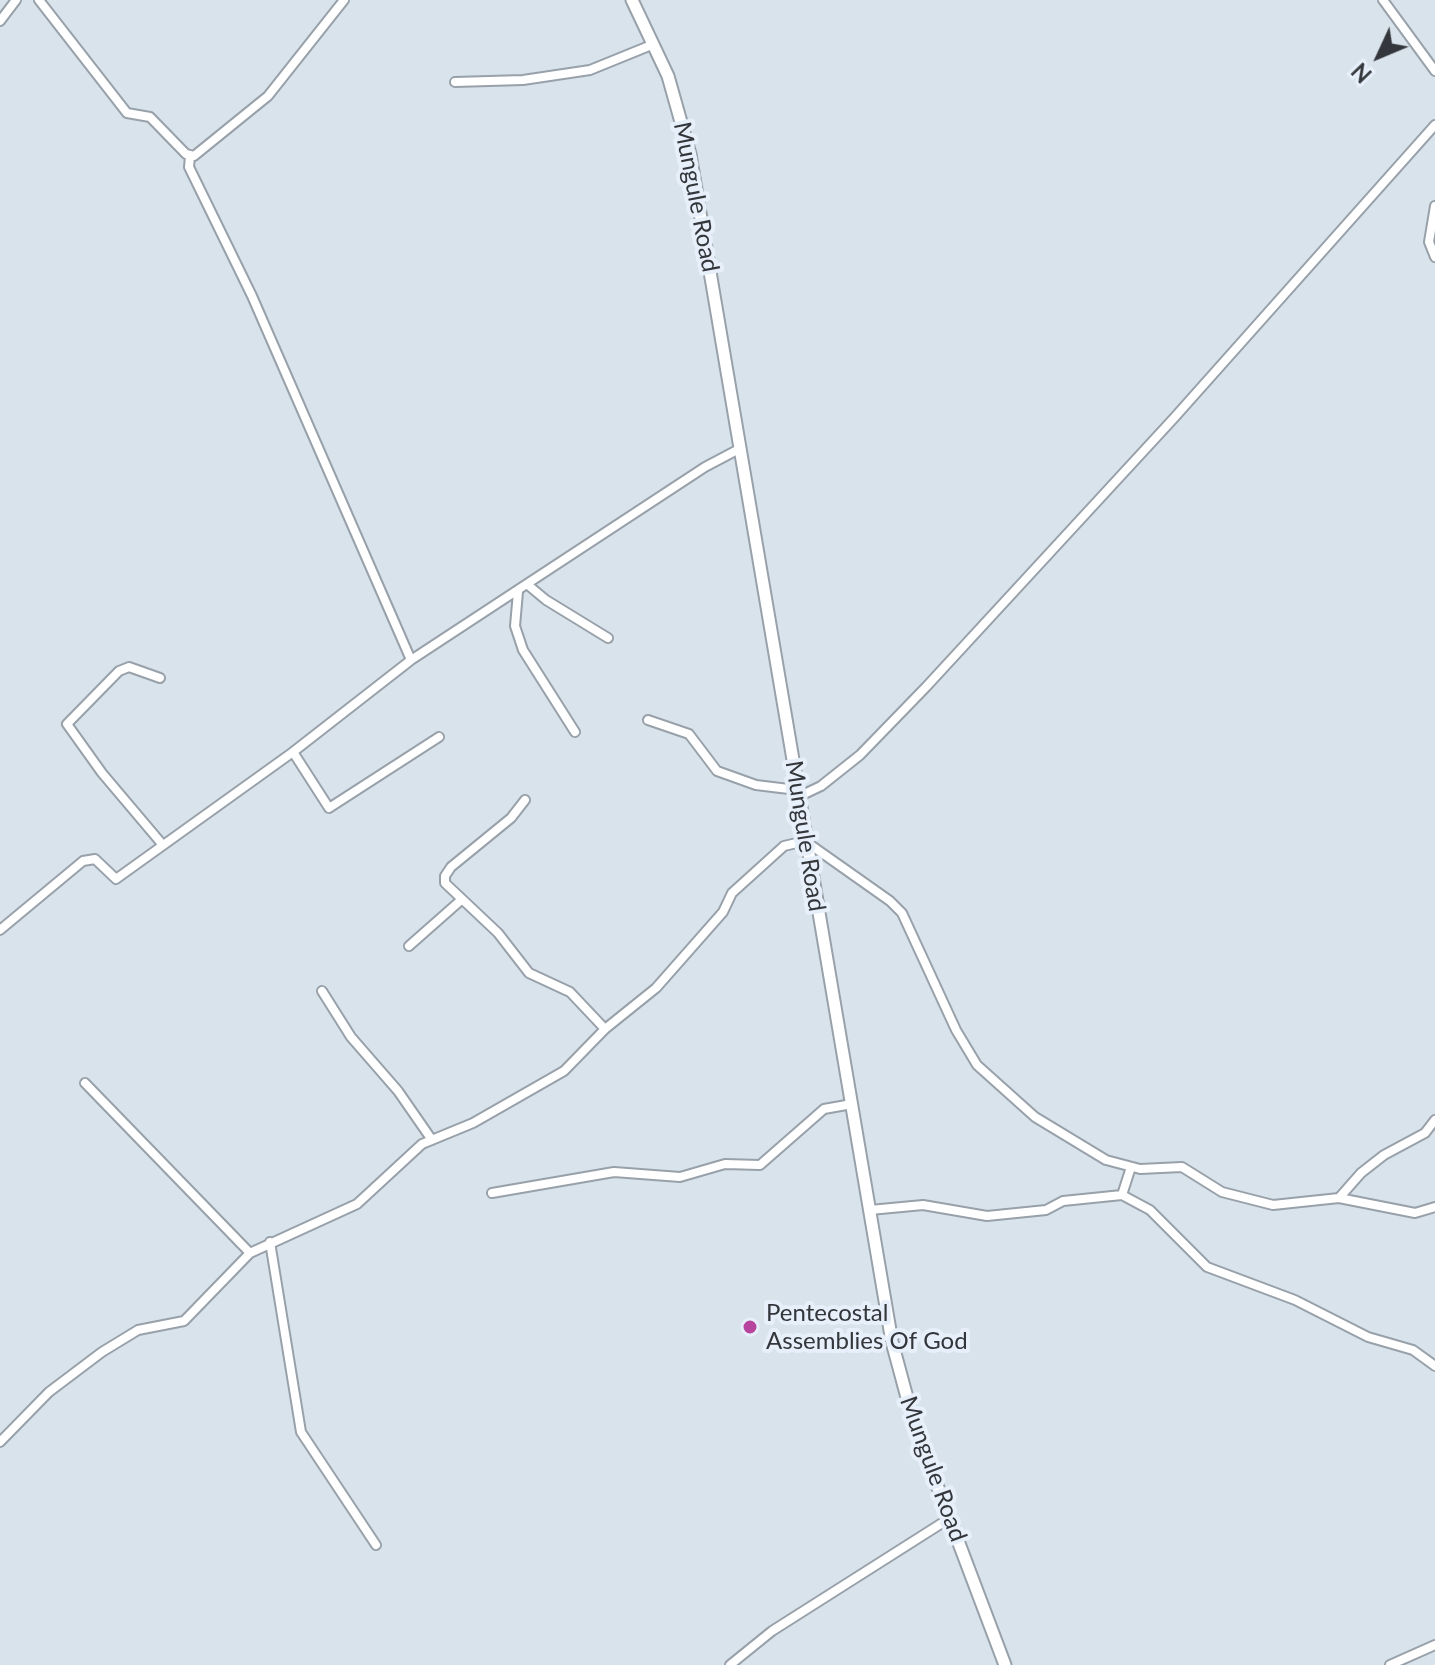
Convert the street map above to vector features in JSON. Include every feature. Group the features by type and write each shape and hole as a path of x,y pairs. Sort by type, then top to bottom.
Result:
{"street":[{"path":"0,21 16,0"},
{"path":"39,0 127,113 150,117 190,156"},
{"path":"190,156 198,155 258,106 344,0"},
{"name":"Mungule Road","path":"632,0 676,99 690,154 805,841 902,1385 1005,1665"},
{"path":"1383,0 1435,71"},
{"path":"455,82 523,80 590,70 654,44"},
{"path":"648,720 689,734 717,771 756,785 798,794 821,786 860,755 926,687 1163,430 1435,125"},
{"path":"190,156 189,167 252,296 411,660"},
{"path":"1435,206 1429,242 1435,257"},
{"path":"0,930 83,861 95,859 116,879 293,752 411,660 705,467 741,448"},
{"path":"528,585 608,638"},
{"path":"518,592 515,626 523,650 575,732"},
{"path":"160,678 129,667 119,671 67,724 102,773 162,844"},
{"path":"293,752 329,808 439,737"},
{"path":"525,800 511,818 445,876 445,883 460,901 498,933 529,973 570,992 605,1029"},
{"path":"0,1442 49,1392 102,1352 138,1330 174,1326 184,1321 212,1287 250,1253 357,1204 422,1144 534,1091 564,1071 605,1029 664,979 723,912 732,893 784,846 805,841 890,901 902,913 956,1030 977,1065 1035,1117 1106,1160 1131,1167 1182,1167 1222,1192 1273,1205 1339,1198 1415,1213 1435,1207"},
{"path":"409,946 460,901"},
{"path":"322,991 351,1037 398,1091 432,1140"},
{"path":"85,1083 250,1253"},
{"path":"492,1193 614,1172 680,1177 694,1176 725,1164 760,1165 824,1109 852,1104"},
{"path":"1339,1198 1361,1173 1384,1155 1425,1133 1435,1120"},
{"path":"1122,1195 1131,1167"},
{"path":"870,1210 923,1205 968,1214 1005,1215 1046,1210 1063,1201 1122,1195 1150,1210 1207,1267 1295,1300 1368,1337 1413,1350 1435,1366"},
{"path":"270,1242 301,1432 376,1545"},
{"path":"730,1665 772,1631 950,1518"},
{"path":"1390,1665 1435,1645"}],"place":[{"name":"Pentecostal Assemblies Of God","path":"750,1327"}]}
